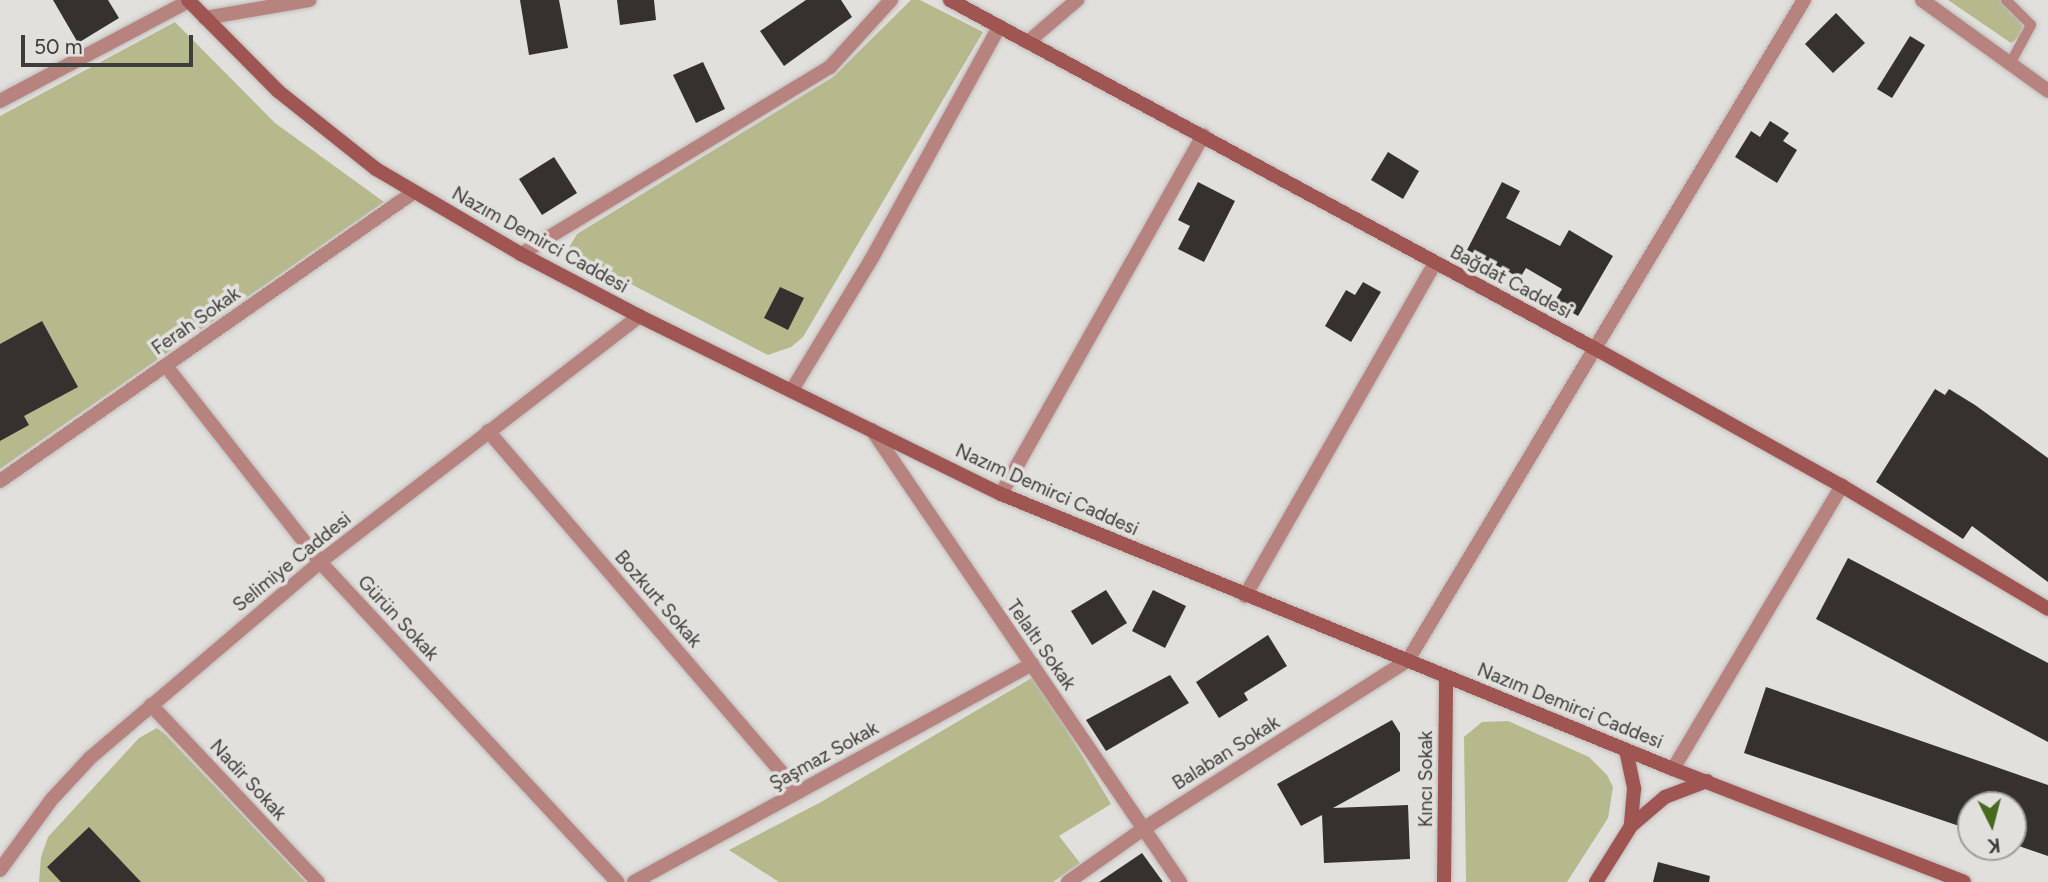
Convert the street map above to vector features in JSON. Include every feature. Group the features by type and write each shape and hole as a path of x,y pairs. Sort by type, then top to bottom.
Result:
{"main road":[{"name":"Bağdat Caddesi","path":"950,0 1594,348 1842,486 2048,609"},
{"name":"Nazım Demirci Caddesi","path":"188,1 278,91 338,142 414,192 522,254 639,316 1001,494 1673,769 1964,882"},
{"name":"Kıncı Sokak","path":"1444,882 1446,677"},
{"path":"1626,750 1634,789 1631,826"},
{"path":"1596,882 1631,826 1665,797 1707,781"}],"street":[{"path":"205,18 309,0"},
{"path":"522,254 830,67 891,0"},
{"path":"1028,42 1077,0"},
{"path":"1408,660 1804,0"},
{"path":"1922,0 2048,91"},
{"path":"0,101 188,1"},
{"path":"792,390 872,258 999,27"},
{"path":"1001,494 1203,135"},
{"name":"Ferah Sokak","path":"0,481 414,192"},
{"path":"1245,596 1434,262"},
{"name":"Selimiye Caddesi","path":"0,870 71,778 151,705 320,562 639,316"},
{"name":"Gürün Sokak","path":"166,366 320,562 617,882"},
{"name":"Telaltı Sokak","path":"872,430 1180,882"},
{"name":"Bozkurt Sokak","path":"488,431 799,792"},
{"path":"1673,769 1842,486"},
{"name":"Balaban Sokak","path":"1068,882 1143,829 1408,660"},
{"name":"Şaşmaz Sokak","path":"634,882 1032,664"},
{"name":"Nadir Sokak","path":"151,705 318,882"}],"lane":[{"path":"2006,0 2031,25 2010,64"}],"green space":[{"path":"911,0 920,0 983,32 803,337 791,347 768,355 567,251 577,234 833,77"},
{"path":"1948,0 2000,0 2017,14 2023,27 2019,37 2011,43"},
{"path":"175,22 275,123 384,202 0,469 0,116"},
{"path":"1035,676 1111,804 1059,836 1080,863 1053,882 779,882 729,850 821,802"},
{"path":"1508,721 1589,757 1607,775 1613,787 1608,818 1567,882 1466,882 1464,737 1482,722"},
{"path":"157,728 306,882 39,882 41,857 48,837 139,738"}],"building":[{"path":"53,0 108,0 119,18 78,43"},
{"path":"520,0 559,0 568,48 529,55"},
{"path":"617,0 654,0 656,20 620,25"},
{"path":"806,0 841,0 852,17 784,66 760,31"},
{"path":"1836,13 1865,43 1833,73 1805,44"},
{"path":"1910,36 1925,45 1892,98 1877,89"},
{"path":"703,62 725,109 696,123 673,75"},
{"path":"1770,121 1789,133 1783,141 1797,150 1777,183 1735,157 1751,131 1760,137"},
{"path":"1388,152 1419,171 1403,199 1371,180"},
{"path":"554,157 577,193 542,215 519,179"},
{"path":"1198,182 1235,201 1204,262 1178,249 1190,226 1178,220"},
{"path":"1502,182 1520,191 1506,218 1560,246 1569,230 1613,256 1578,316 1554,302 1562,289 1526,268 1520,278 1467,250"},
{"path":"1363,282 1381,292 1351,342 1325,326 1346,290 1355,295"},
{"path":"780,287 804,298 788,330 764,318"},
{"path":"42,321 78,387 24,416 29,425 0,441 0,344"},
{"path":"1935,389 1945,395 1949,389 2048,458 2048,582 1972,526 1963,539 1876,482"},
{"path":"1848,558 2048,663 2048,742 1816,619"},
{"path":"1106,590 1127,623 1092,645 1071,611"},
{"path":"1153,590 1186,606 1165,648 1132,631"},
{"path":"1268,635 1287,666 1244,693 1248,700 1219,718 1196,682"},
{"path":"1170,675 1189,703 1106,751 1086,720"},
{"path":"1766,687 2048,785 2048,856 2027,849 2027,791 1957,791 1957,825 1744,753"},
{"path":"1392,720 1400,733 1400,771 1333,808 1408,805 1410,859 1324,863 1322,815 1301,826 1277,784"},
{"path":"89,827 141,882 61,882 47,867"},
{"path":"1142,853 1163,882 1099,882"},
{"path":"1658,862 1710,876 1709,882 1653,882"}]}
